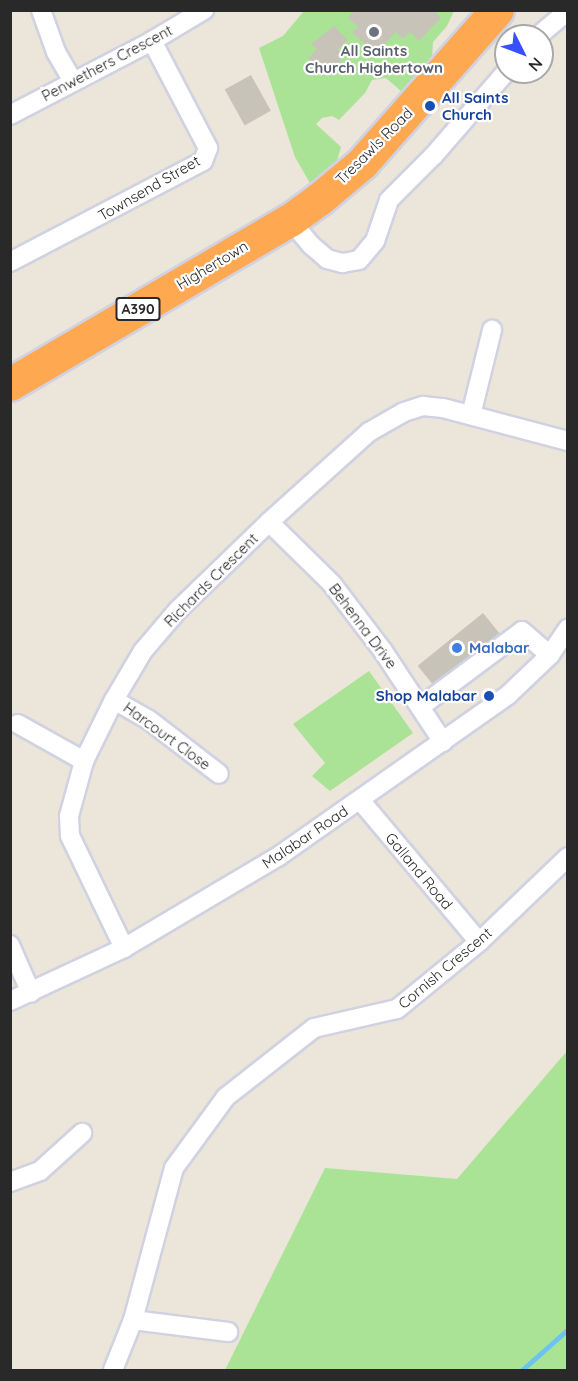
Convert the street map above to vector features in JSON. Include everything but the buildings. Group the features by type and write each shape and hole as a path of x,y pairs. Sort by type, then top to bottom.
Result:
{"highway":[{"name":"Tresawls Road","path":"290,219 319,199 362,163 497,10"},
{"name":"Highertown","path":"10,384 290,219"}],"street":[{"path":"41,10 56,52 73,82"},
{"name":"Penwethers Crescent","path":"10,115 152,41 204,10"},
{"path":"552,24 567,11"},
{"name":"Townsend Street","path":"10,262 203,161 208,148 152,41"},
{"path":"290,219 311,245 327,259 342,263 359,260 375,241 383,214 393,195 434,155 496,84"},
{"path":"471,415 492,330"},
{"name":"Richards Crescent","path":"124,948 70,836 69,816 74,789 84,761 114,700 143,651 178,610 269,522 369,432 404,412 423,406 444,408 567,441"},
{"name":"Behenna Drive","path":"269,522 332,584 383,651 443,742"},
{"name":"Malabar Road","path":"10,1001 124,948 234,885 360,800 508,695 550,655 567,628"},
{"path":"420,707 522,630 550,655"},
{"name":"Harcourt Close","path":"114,700 149,720 219,774"},
{"path":"18,724 84,761"},
{"name":"Galland Road","path":"360,800 479,942"},
{"name":"Cornish Crescent","path":"113,1371 133,1320 174,1168 226,1097 314,1028 397,1009 479,942 567,857"},
{"path":"10,945 31,993"},
{"path":"10,1182 40,1171 82,1132"},
{"path":"133,1320 228,1332"}],"green space":[{"path":"304,11 454,11 447,26 433,42 432,58 426,65 415,67 419,79 403,93 386,78 372,80 365,93 339,120 332,116 322,118 316,124 341,147 335,168 311,185 295,157 259,48 283,36"},
{"path":"369,671 413,733 330,791 312,776 325,763 293,724"},
{"path":"567,1051 567,1370 225,1370 325,1168 457,1179"}],"waterway":[{"path":"522,1370 568,1329"}],"place":[{"name":"All Saints Church Highertown","path":"374,32"},
{"name":"All Saints Church","path":"430,106"},
{"name":"Malabar","path":"457,648"},
{"name":"Shop Malabar","path":"489,696"}]}
